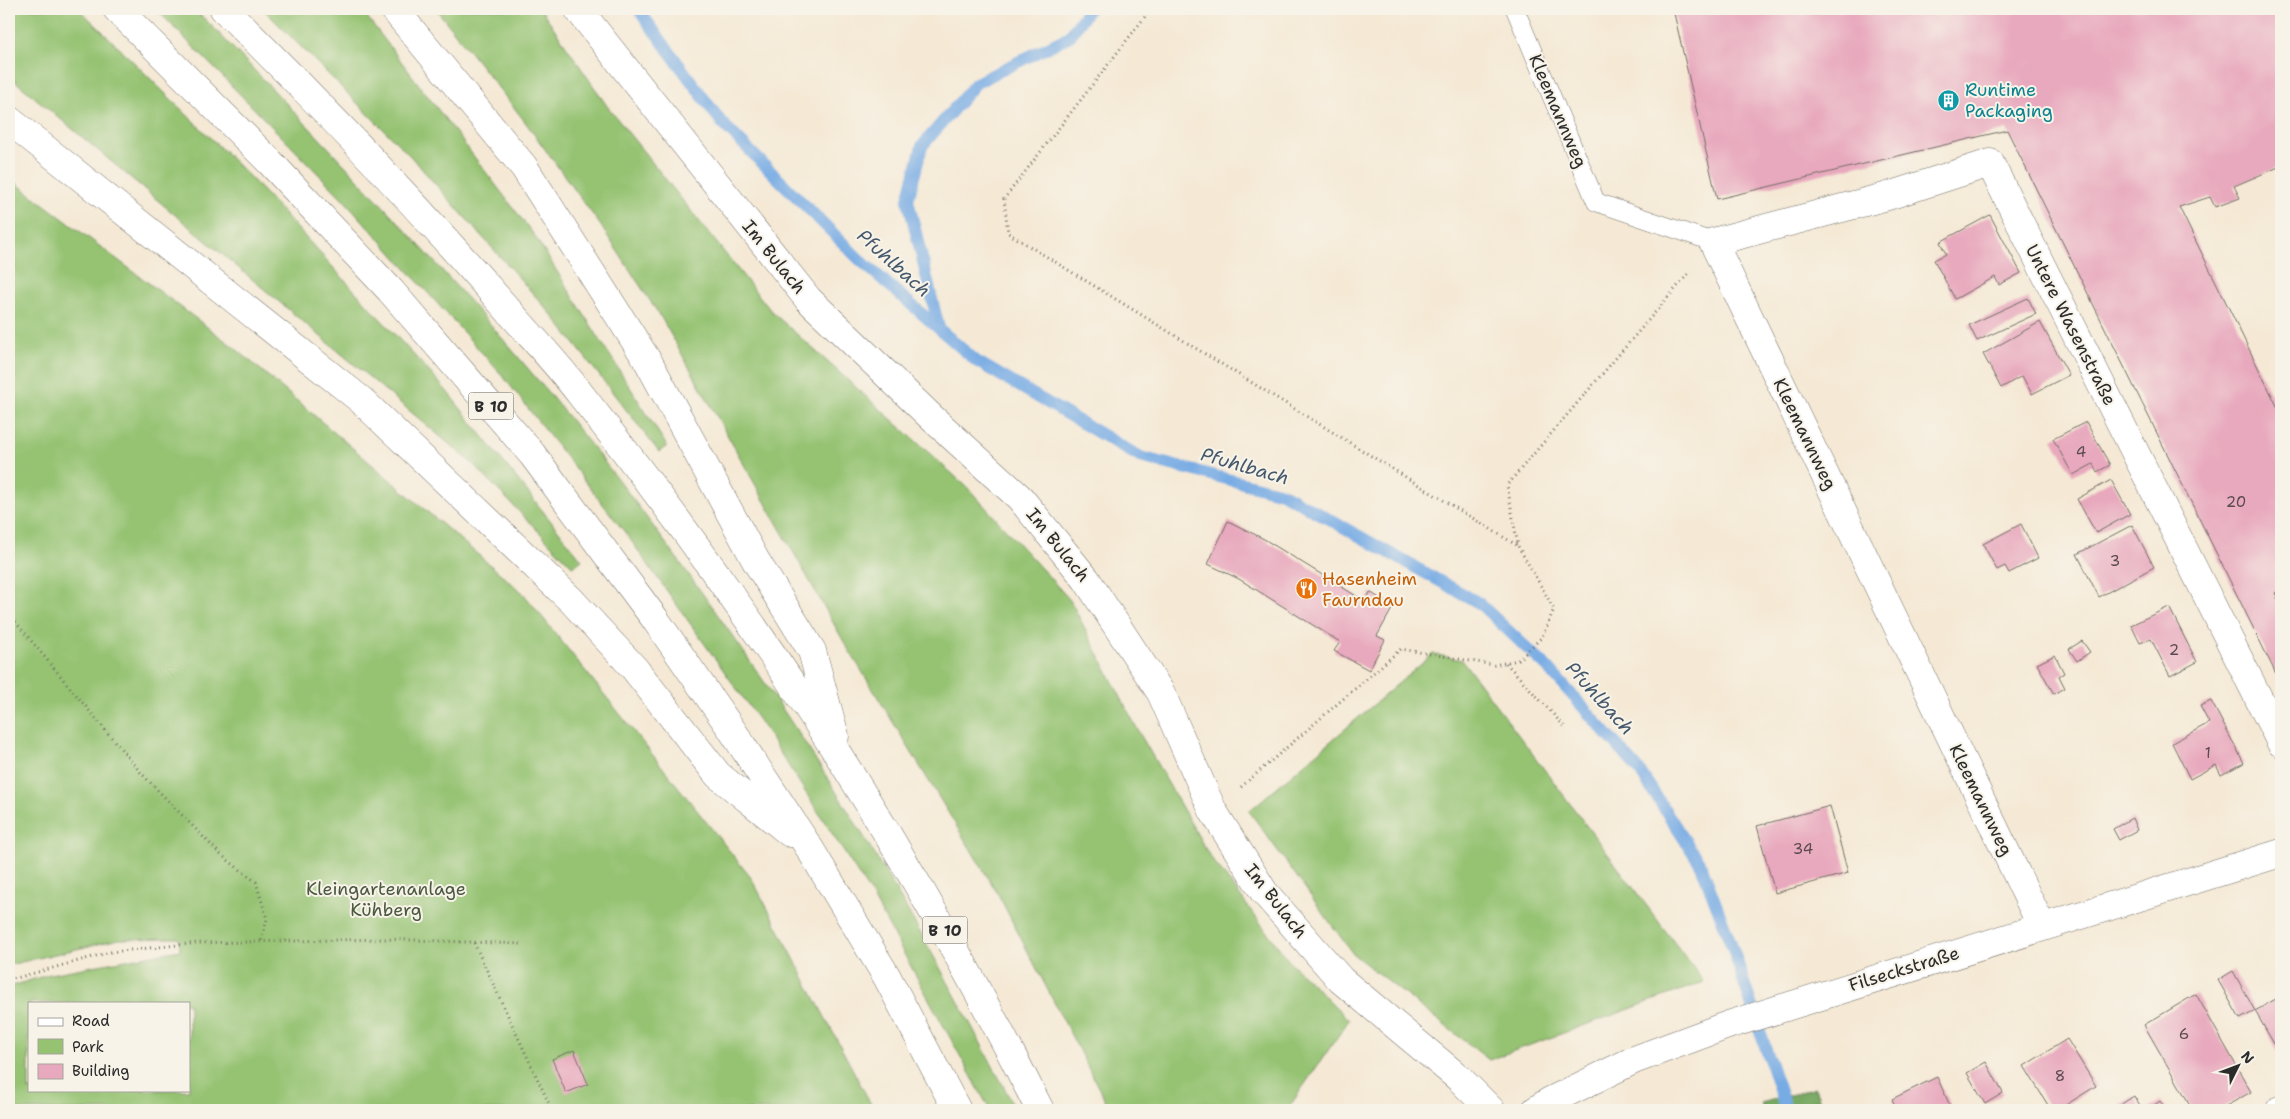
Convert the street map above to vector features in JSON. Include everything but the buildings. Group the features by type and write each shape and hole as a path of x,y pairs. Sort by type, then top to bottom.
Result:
{"main road":[{"name":"B 10","path":"117,9 269,161 370,268 532,454 655,619 730,727 810,849 887,977 957,1110"},
{"name":"B 10","path":"224,9 312,96 443,236 580,393 714,571 840,756 941,923 1040,1110"},
{"path":"394,9 524,167 649,363 756,561 812,651 840,756"},
{"name":"Im Bulach","path":"578,9 808,299 931,417 1020,498 1086,579 1161,693 1213,812 1264,892 1341,980 1460,1079 1491,1110"},
{"name":"B 10","path":"9,120 361,400 571,600 634,668 718,775 810,849"},
{"name":"Untere Wasenstraße","path":"1713,242 1888,196 1990,163 2281,743"},
{"name":"Kleemannweg","path":"1713,242 2042,927"},
{"name":"Filseckstraße","path":"1546,1107 1634,1060 1728,1025 2281,853"}],"lane":[{"name":"Kleemannweg","path":"1515,9 1596,202 1713,242"}],"path":[{"path":"1151,9 1004,199 1008,233 1518,546"},
{"path":"1213,812 1401,649 1494,665 1518,660 1542,637 1554,609 1518,546 1507,485 1676,289 1713,242"},
{"path":"9,614 141,773 220,854 256,882 268,919 261,942"},
{"path":"1506,662 1564,726"},
{"path":"9,980 111,952 197,943 385,939 523,944"},
{"path":"474,943 552,1110"}],"green space":[{"path":"9,9 79,9 101,30 249,176 445,389 582,560 573,567 472,463 9,76"},
{"path":"156,9 193,9 207,21 435,262 490,324 596,452 712,607 834,788 923,938 1016,1110 990,1110 871,894 761,723 627,535 502,375 344,200"},
{"path":"263,9 361,9 534,235 667,446 659,452 553,316 412,158"},
{"path":"436,9 541,9 607,106 772,312 967,487 1070,600 1140,734 1209,855 1289,961 1349,1020 1287,1110 1110,1110 998,894 844,642 662,319 601,226 523,119"},
{"name":"Kleingartenanlage Kühberg","path":"9,178 235,348 523,593 752,879 874,1110 9,1110 9,987 50,974 180,950 179,938 119,939 9,965"},
{"path":"1433,654 1462,660 1704,982 1489,1060 1353,954 1249,811"},
{"path":"1815,1088 1824,1110 1763,1110 1761,1103"}],"waterway":[{"name":"Pfuhlbach","path":"638,9 722,123 859,259 976,361 1140,457 1282,493 1479,603 1548,668 1639,770 1701,865 1732,946 1786,1110"},
{"path":"939,328 908,200 922,146 976,83 1070,36 1089,9"}],"place":[{"name":"Runtime Packaging","path":"1949,100"},
{"name":"Hasenheim Faurndau","path":"1306,589"}]}
